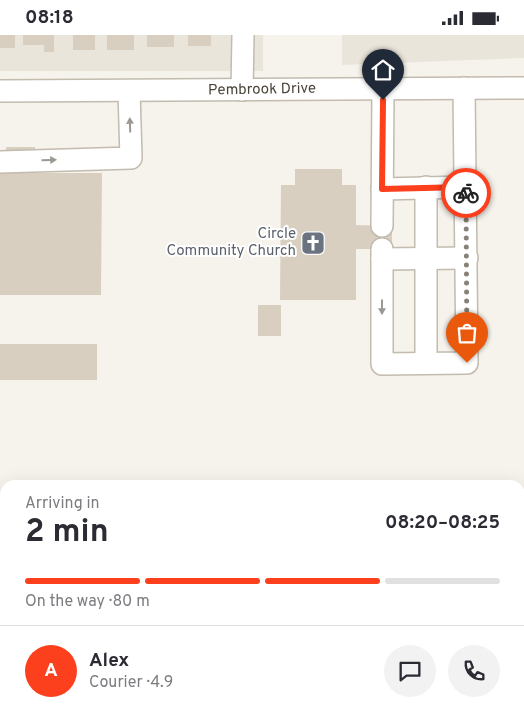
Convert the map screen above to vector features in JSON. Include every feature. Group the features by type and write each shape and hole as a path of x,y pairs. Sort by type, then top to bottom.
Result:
{"street":[{"path":"242,90 243,35"},
{"path":"464,88 467,258 467,363 382,364 382,254 426,259 467,258"},
{"name":"Pembrook Drive","path":"0,91 524,88"},
{"path":"382,226 383,89"},
{"path":"0,162 131,158 129,91"},
{"path":"426,187 426,363"},
{"path":"382,189 466,187"}],"shaded area":[{"path":"0,35 263,35 263,71 0,71"},
{"path":"342,35 524,35 524,58 342,65"}],"building":[{"path":"0,35 15,35 15,48 0,48"},
{"path":"23,35 54,35 54,52 44,52 44,45 23,45"},
{"path":"73,35 95,35 95,50 73,50"},
{"path":"107,35 134,35 134,50 107,50"},
{"path":"147,35 174,35 174,47 147,47"},
{"path":"188,35 211,35 211,46 188,46"},
{"path":"6,147 35,147 35,173 102,173 101,295 0,295 0,173 6,173"},
{"path":"295,169 342,169 342,185 356,185 356,225 392,226 392,249 356,249 356,300 280,300 281,185 295,185"},
{"path":"258,305 281,305 281,336 258,336"},
{"path":"0,344 97,344 97,380 0,380"}],"way so far":[{"path":"466,193 467,363"}],"place":[{"name":"Circle Community Church","path":"313,243"}],"route":[{"path":"383,100 382,189 466,187 466,193"}]}
